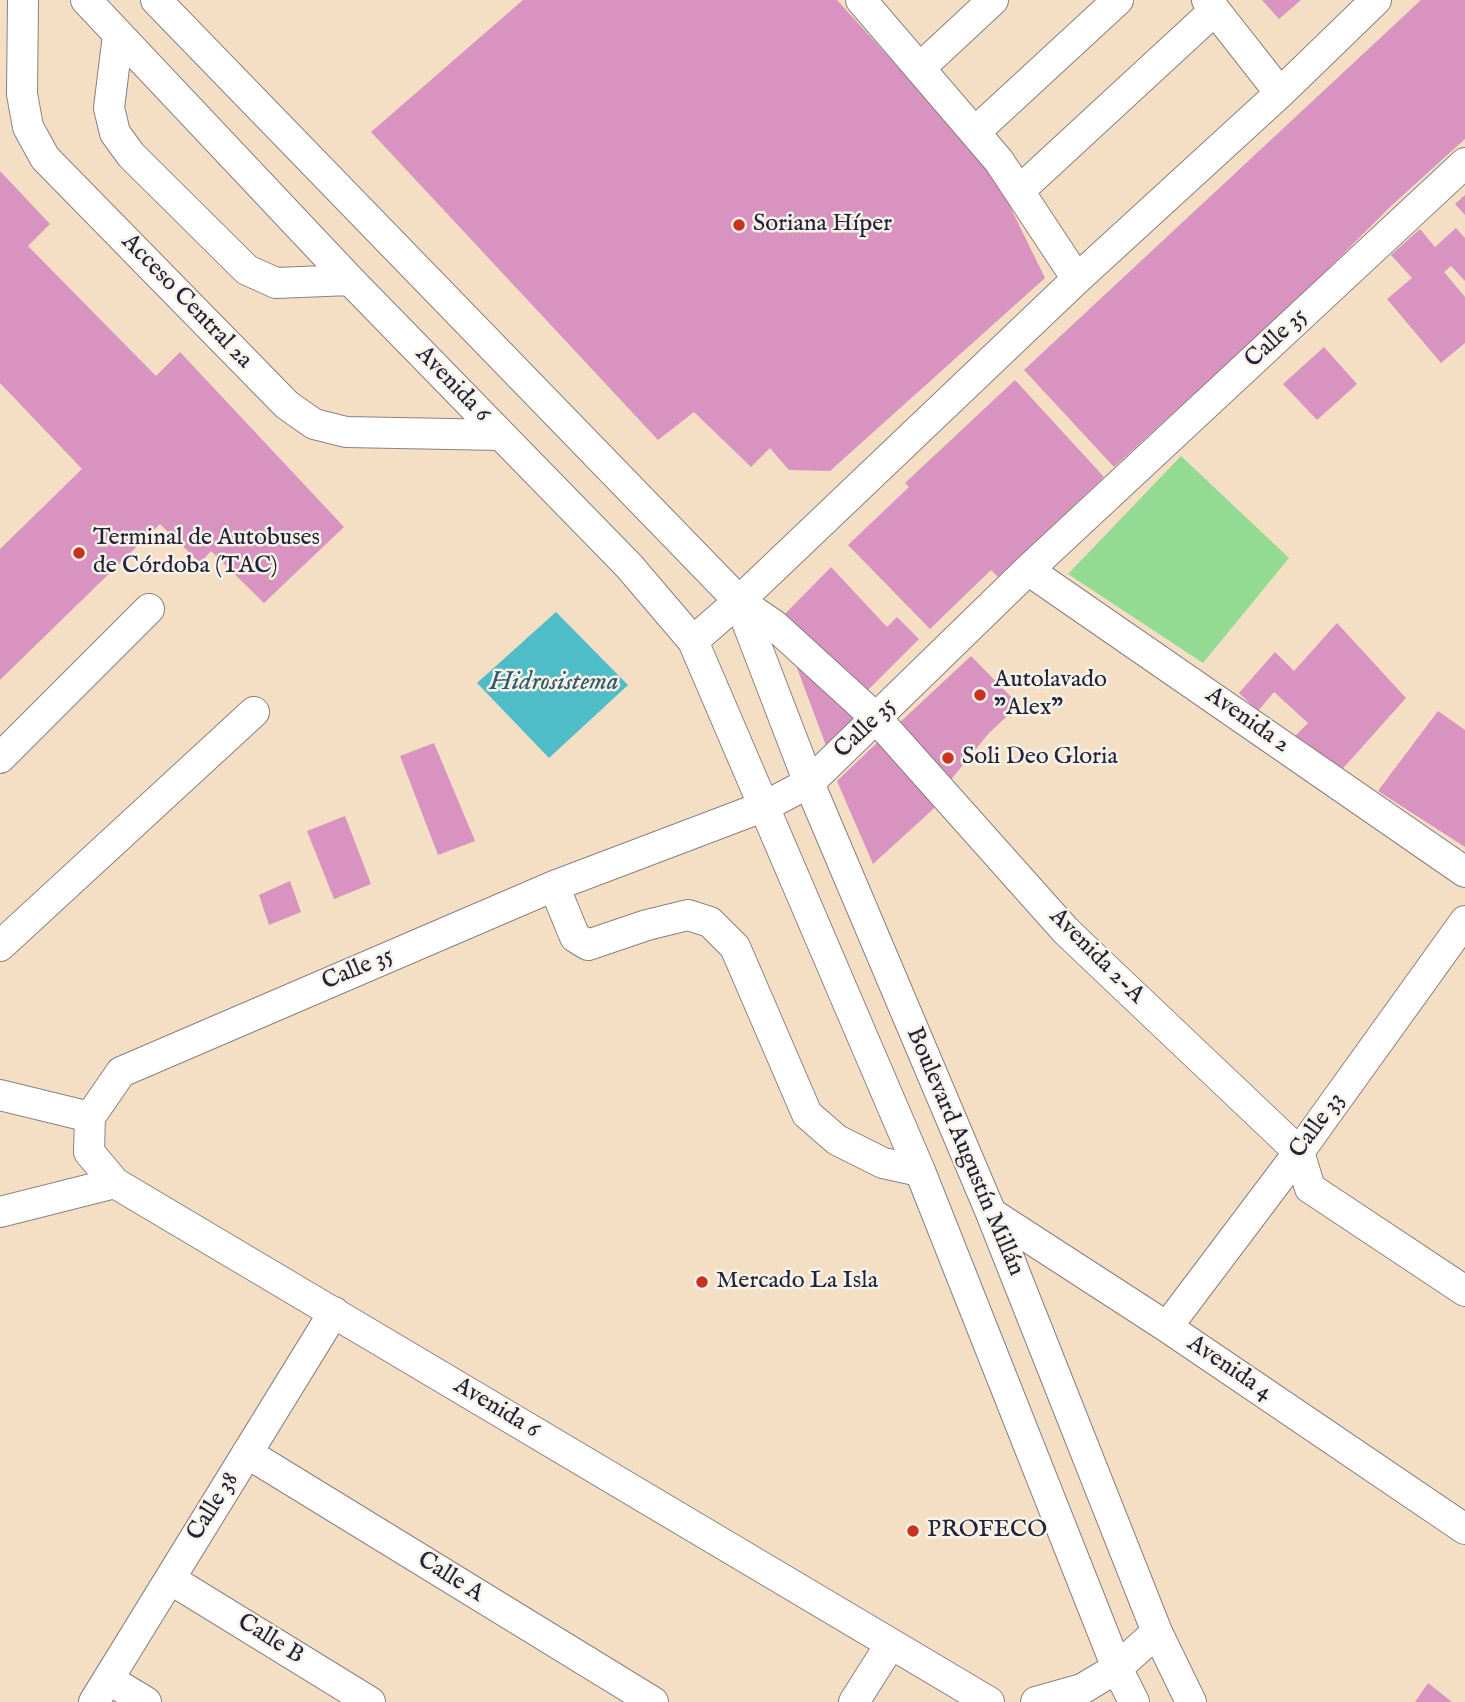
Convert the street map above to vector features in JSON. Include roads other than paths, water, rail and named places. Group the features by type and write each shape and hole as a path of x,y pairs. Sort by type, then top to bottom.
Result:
{"street":[{"name":"Acceso Central 2a","path":"23,0 22,94 28,127 45,158 287,405 314,425 346,432 501,435"},
{"name":"Avenida 6","path":"86,0 350,280 629,566 693,641 765,806"},
{"path":"156,0 739,601"},
{"path":"920,68 993,0"},
{"path":"975,132 1118,0"},
{"path":"693,641 739,601 1077,279 1280,93 1376,0"},
{"path":"874,5 920,68 999,161 1077,279"},
{"path":"1019,191 1211,5 1280,93"},
{"path":"118,34 108,108 115,133 131,155 247,271 276,283 350,280"},
{"name":"Calle 35","path":"90,1117 121,1072 554,886 765,806 809,783 1028,570 1465,163"},
{"name":"Avenida 2","path":"1028,570 1465,872"},
{"name":"Avenida 2-A","path":"739,601 775,625 877,719 1066,931 1299,1152 1310,1188 1465,1291"},
{"name":"Boulevard Augustín Millán","path":"739,601 809,783 991,1213 1157,1632 1191,1702"},
{"path":"0,758 149,609"},
{"path":"0,946 254,712"},
{"name":"Boulevard Augustín Millán","path":"765,806 920,1171 1117,1668 1134,1702"},
{"path":"554,886 575,937 587,945 688,915 710,922 735,947 807,1114 837,1140 883,1163 920,1171"},
{"name":"Calle 33","path":"1167,1327 1299,1152 1465,921"},
{"path":"0,1095 90,1117"},
{"name":"Avenida 6","path":"90,1117 89,1152 115,1183 989,1702"},
{"path":"0,1212 115,1183"},
{"name":"Avenida 4","path":"991,1213 1167,1327 1465,1529"},
{"name":"Calle 38","path":"101,1690 334,1312"},
{"name":"Calle A","path":"247,1453 653,1702"},
{"name":"Calle B","path":"170,1578 370,1702"},
{"path":"1036,1702 1082,1689 1117,1668 1157,1632"},
{"path":"854,1702 890,1644"},
{"path":"101,1690 146,1702"}],"water":[{"name":"Hidrosistema","path":"556,612 628,685 549,758 477,683"}],"place":[{"name":"Soriana Híper","path":"739,225"},
{"name":"Terminal de Autobuses de Córdoba (TAC)","path":"79,553"},
{"name":"Autolavado \"Alex\"","path":"980,695"},
{"name":"Soli Deo Gloria","path":"948,758"},
{"name":"Mercado La Isla","path":"702,1282"},
{"name":"PROFECO","path":"913,1531"}]}
